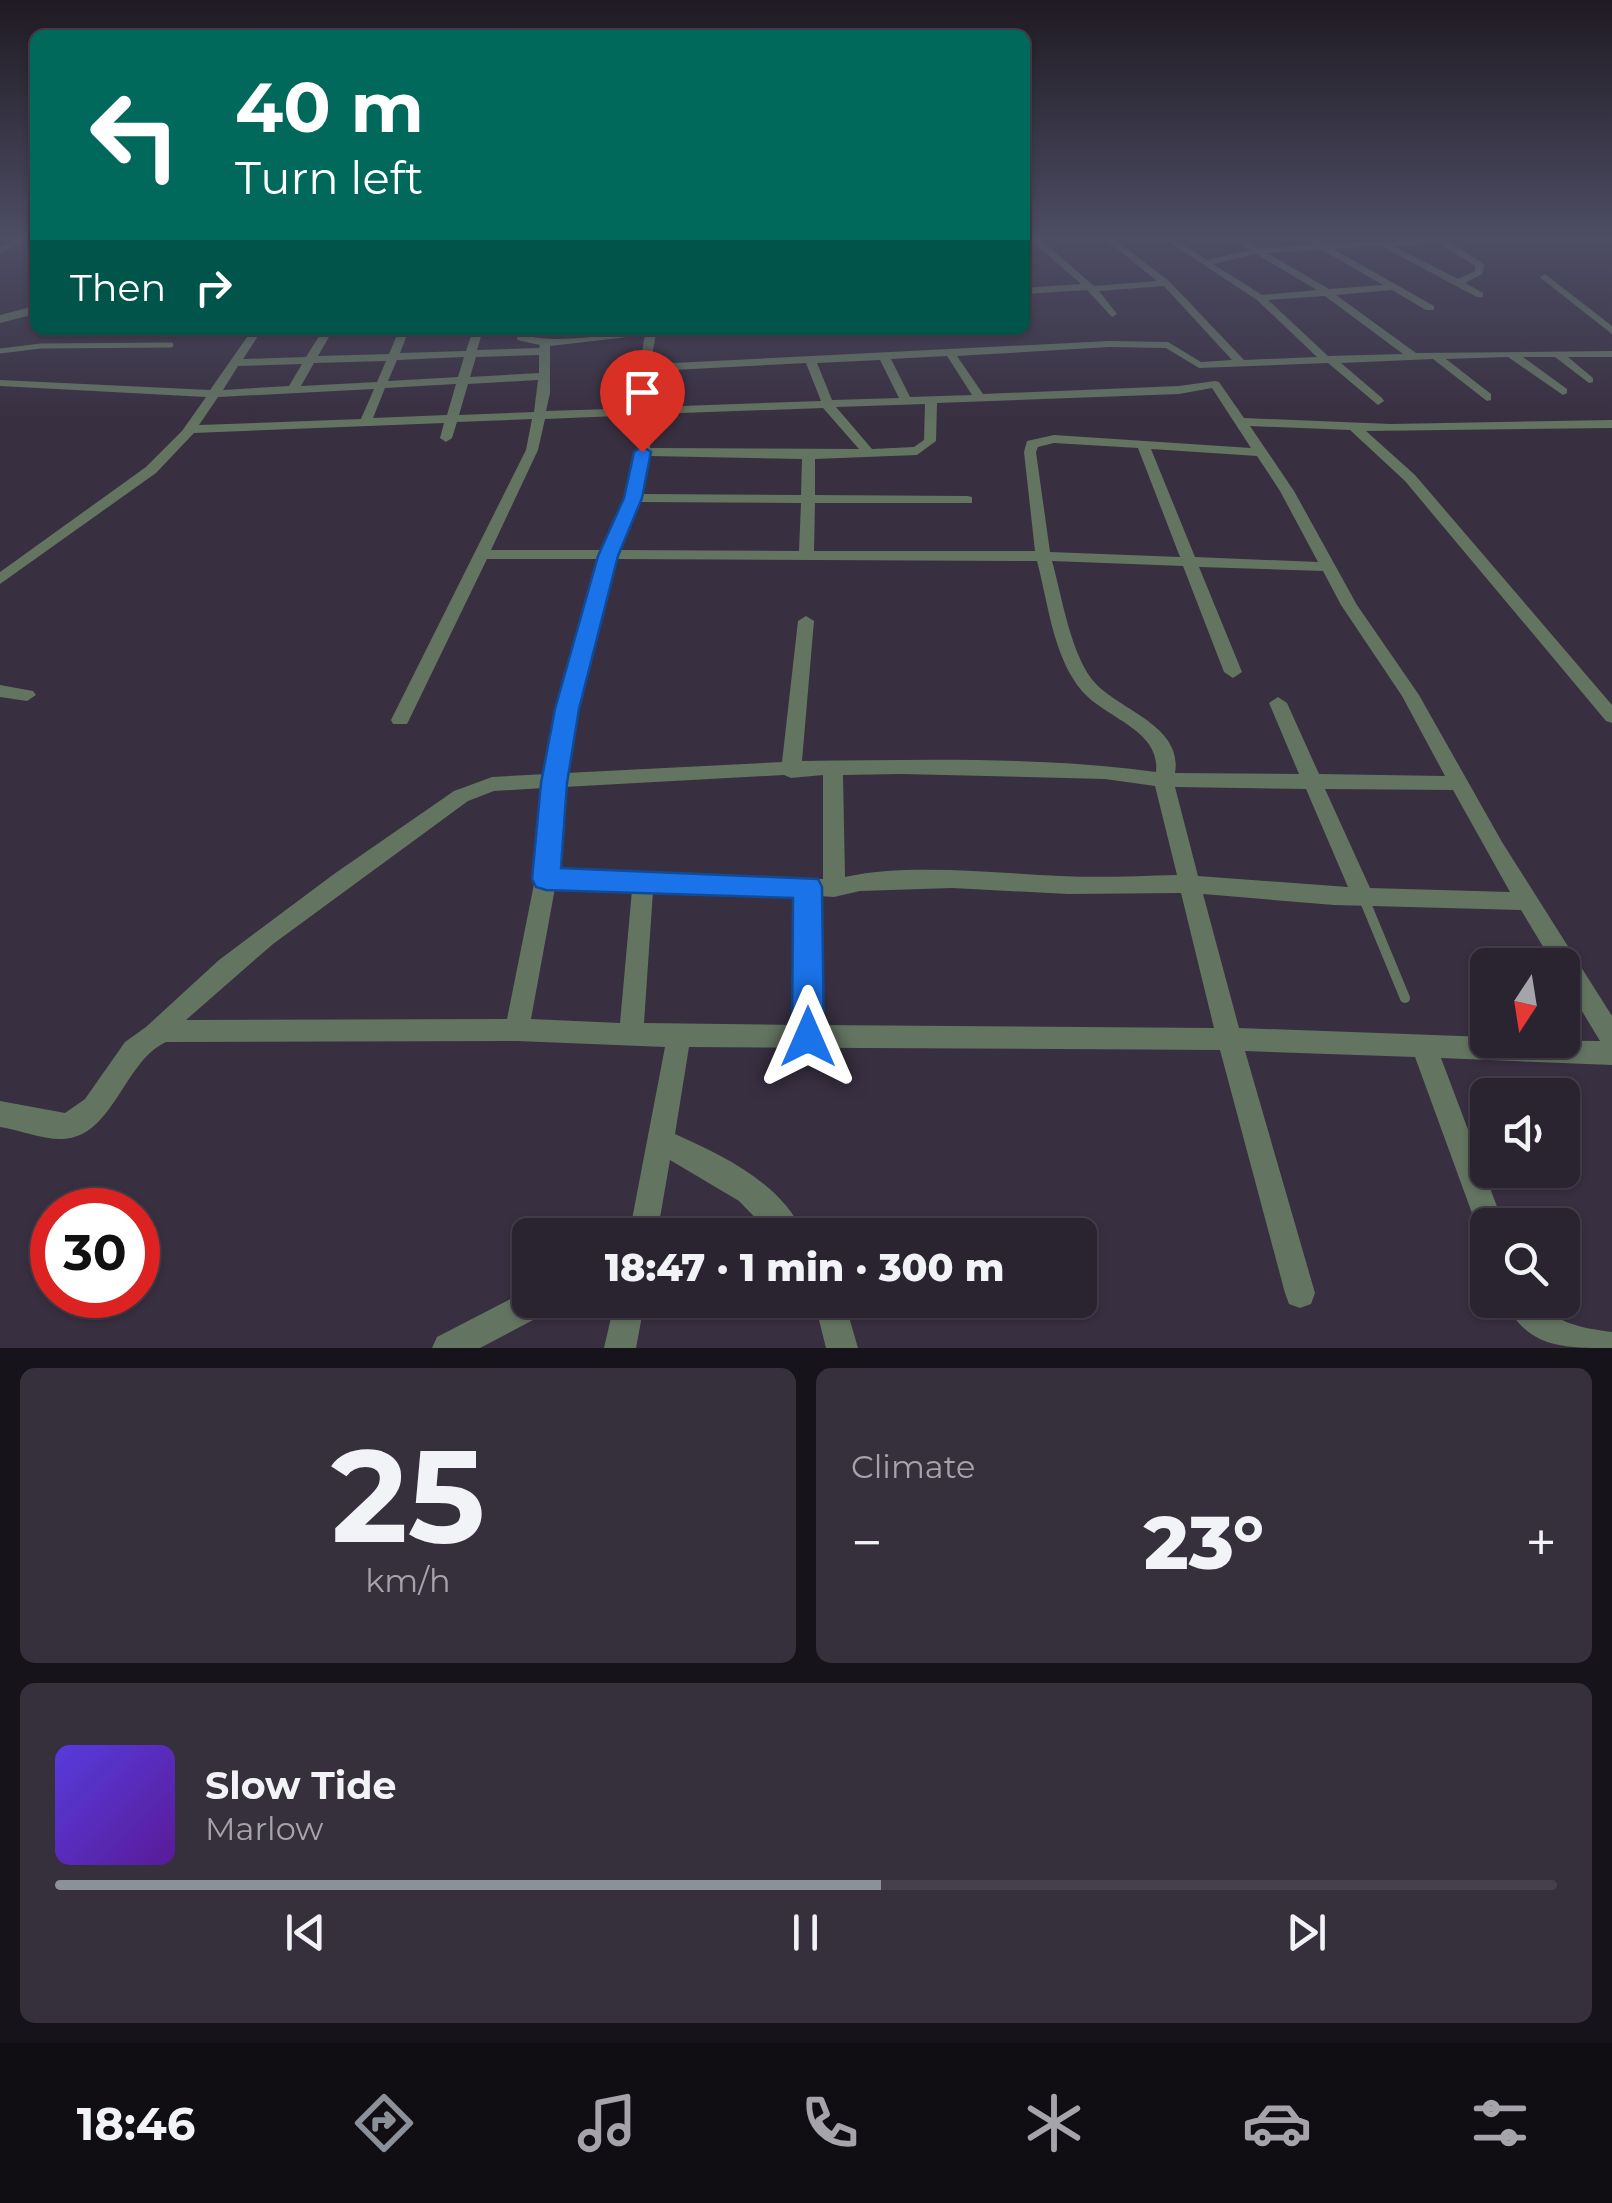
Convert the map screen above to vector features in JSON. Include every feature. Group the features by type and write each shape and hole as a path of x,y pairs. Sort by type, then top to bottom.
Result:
{"street":[{"path":"1099,299 1112,314"},
{"path":"1181,299 1241,363"},
{"path":"1261,299 1378,402"},
{"path":"1337,299 1414,357"},
{"path":"1414,299 1430,308"},
{"path":"1572,299 1608,326"},
{"path":"0,323 30,314"},
{"path":"0,579 151,470 190,429 255,335"},
{"path":"293,389 325,335"},
{"path":"365,423 402,335"},
{"path":"446,438 476,335"},
{"path":"521,335 526,341 545,347"},
{"path":"236,363 470,354 624,335"},
{"path":"517,1030 546,879 554,783 567,709 608,556 633,498 642,452 651,335"},
{"path":"648,368 1109,344 1168,346 1199,365 1260,452 1349,605 1410,695 1612,1038"},
{"path":"400,720 532,450 540,416 545,347"},
{"path":"950,353 980,398"},
{"path":"1199,365 1511,353 1612,354"},
{"path":"1511,353 1563,391"},
{"path":"1556,353 1589,380"},
{"path":"884,357 907,402"},
{"path":"1437,357 1487,396"},
{"path":"811,361 828,406 869,453"},
{"path":"0,383 212,394 544,376"},
{"path":"190,429 828,406 1179,390 1215,384"},
{"path":"642,452 809,455 924,448 930,441 932,401"},
{"path":"1239,422 1354,427 1612,424"},
{"path":"1354,427 1410,478 1612,717"},
{"path":"1260,452 1054,439 1032,444 1043,556 1080,678 1159,740 1167,767 1164,780 1229,1039 1300,1292"},
{"path":"1143,444 1234,672"},
{"path":"806,554 809,455"},
{"path":"633,498 967,500"},
{"path":"481,554 1043,556 1329,567"},
{"path":"791,771 806,621"},
{"path":"0,691 27,695"},
{"path":"1278,703 1363,897"},
{"path":"5,1123 65,1126 86,1116 136,1044 156,1033 253,942 460,796 492,784 748,768 1086,771 1164,780 1459,783"},
{"path":"833,768 834,888"},
{"path":"546,879 834,888 860,882 952,879 1068,885 1192,884 1363,897 1530,901"},
{"path":"632,1035 643,884"},
{"path":"808,887 808,1037"},
{"path":"156,1033 517,1030 679,1036 1229,1039 1612,1053"},
{"path":"645,1218 679,1036"},
{"path":"1424,1047 1484,1208"},
{"path":"661,1140 712,1165 773,1218"},
{"path":"448,1348 512,1314"},
{"path":"620,1348 626,1318"},
{"path":"834,1318 842,1348"},
{"path":"1529,1318 1552,1335 1612,1348"}],"lane":[{"path":"0,351 41,346 171,346"},
{"path":"1363,897 1405,998"}],"route":[{"path":"642,452 633,498 608,556 567,709 554,783 546,879 674,886 808,887 808,1037"}]}
